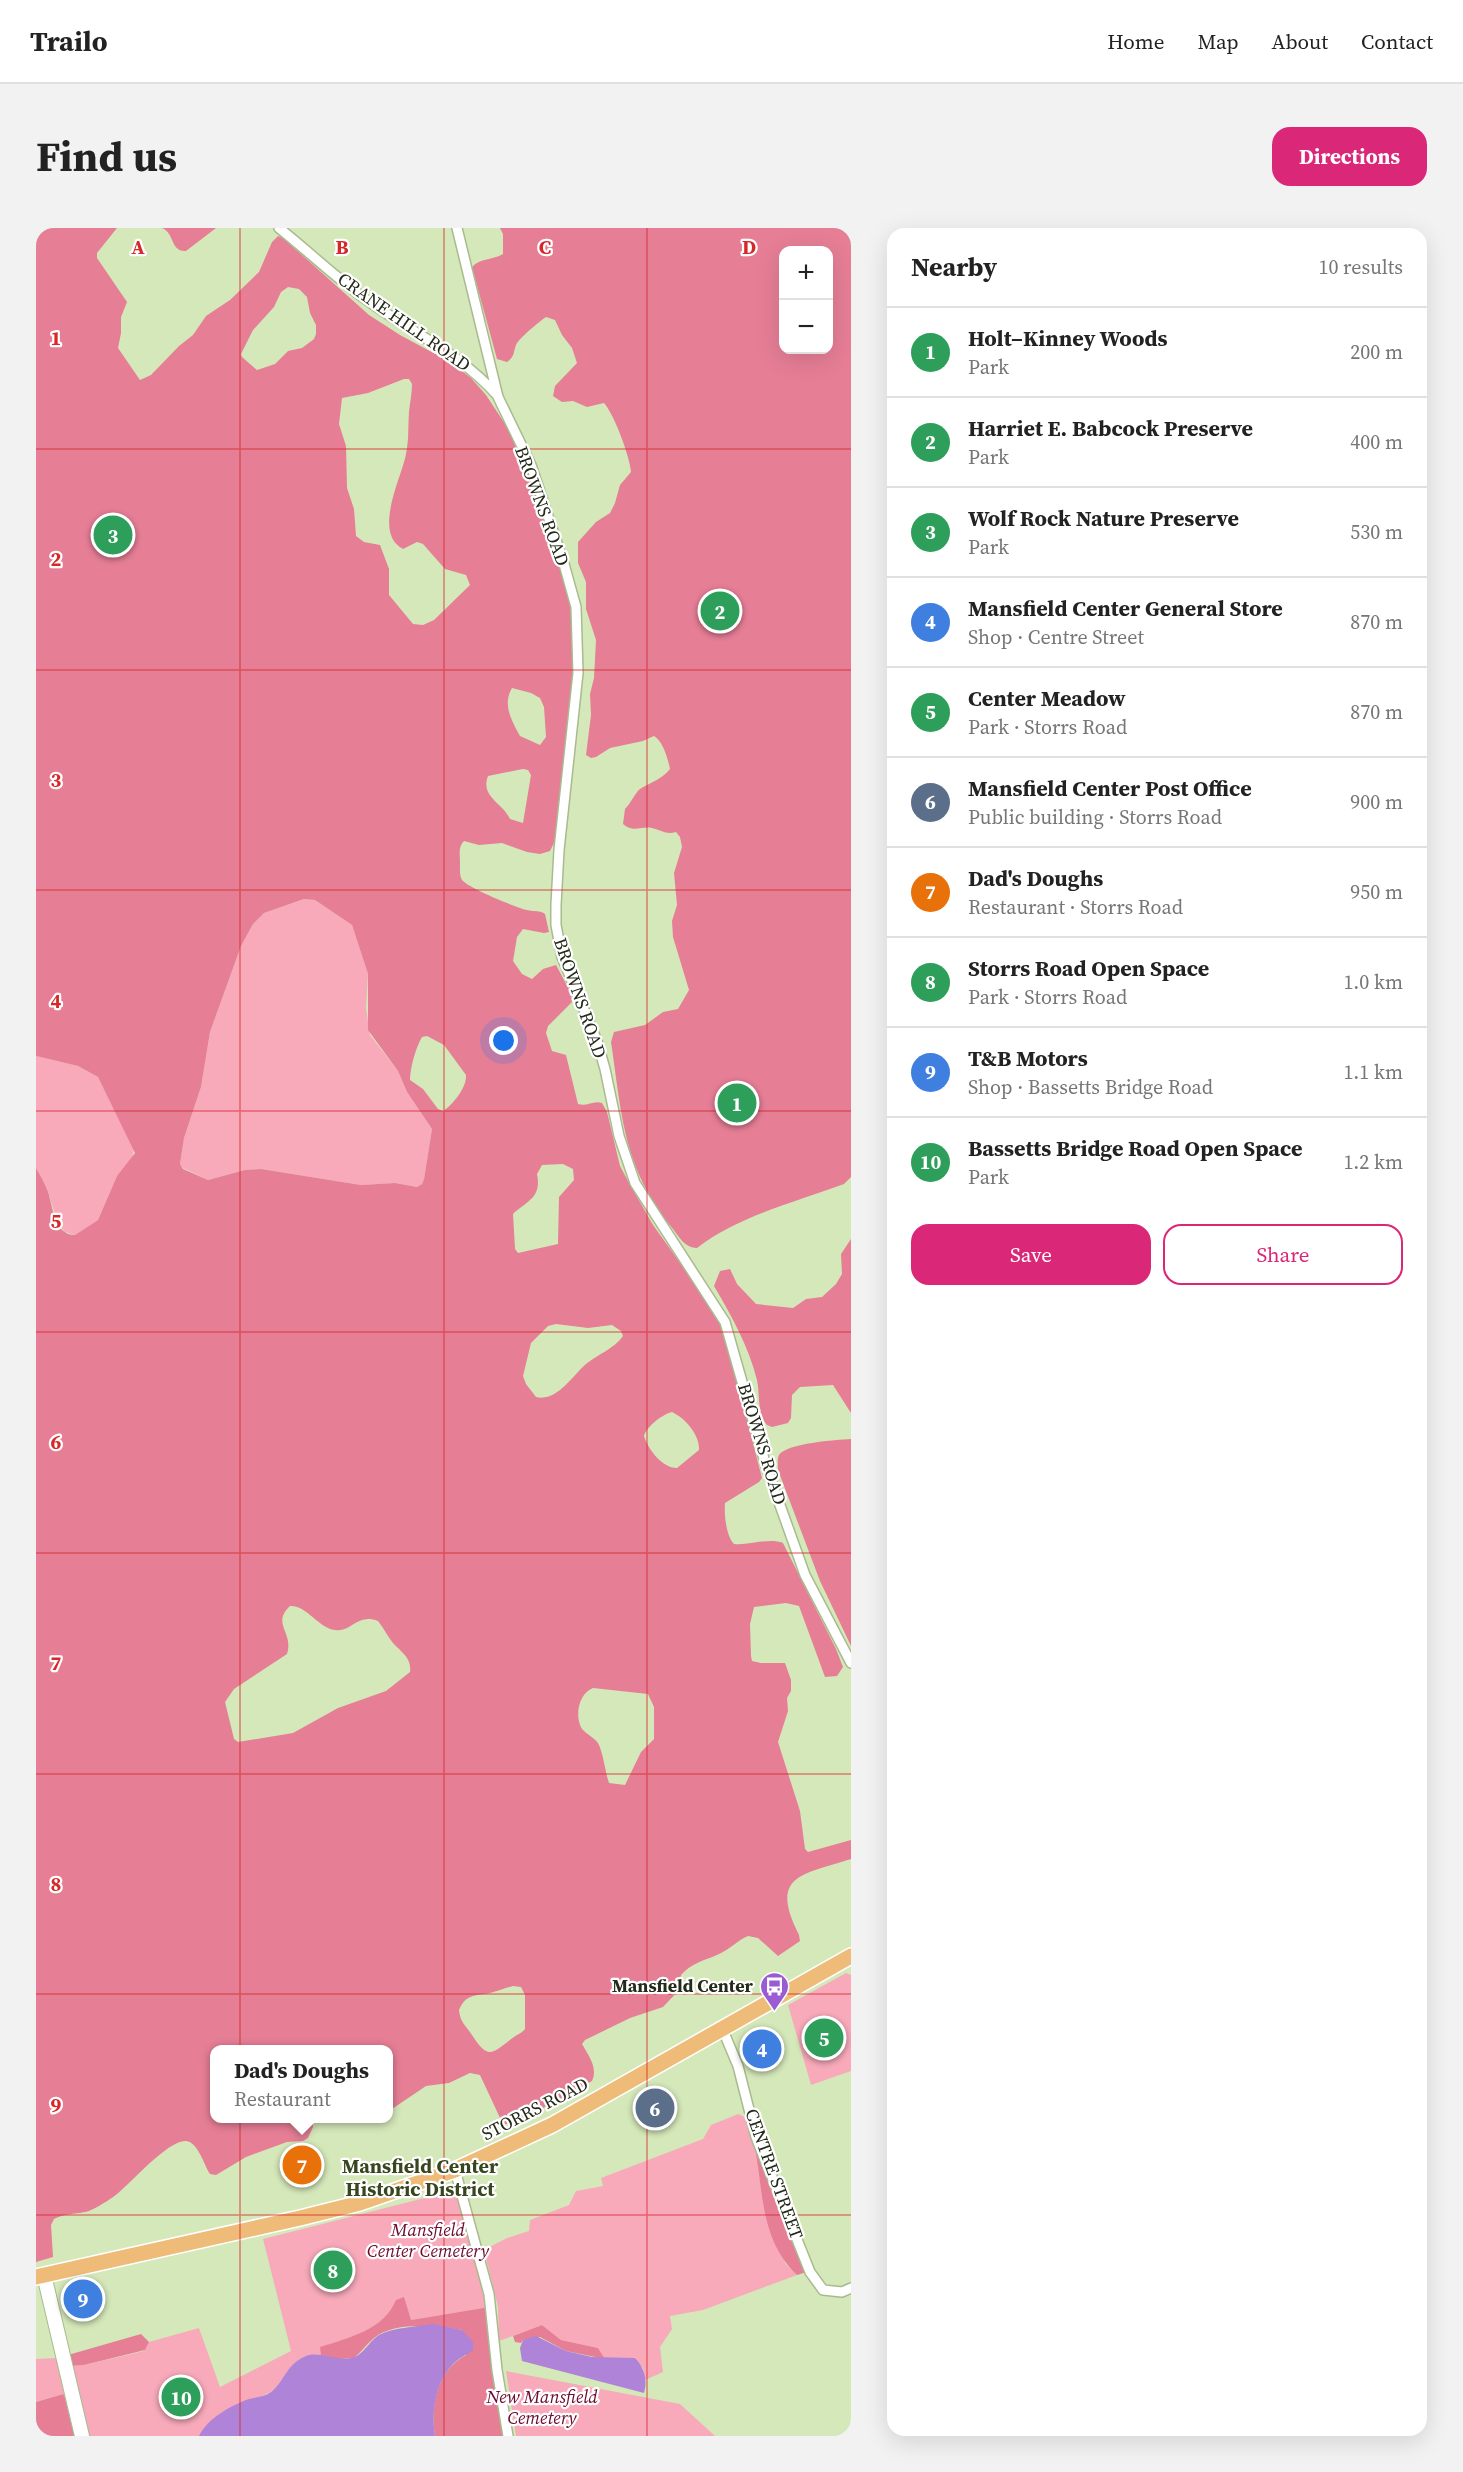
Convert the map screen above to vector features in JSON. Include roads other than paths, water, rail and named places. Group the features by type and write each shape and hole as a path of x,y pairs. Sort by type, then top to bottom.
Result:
{"main road":[{"name":"STORRS ROAD","path":"40,2276 322,2213 413,2186 455,2170 552,2125 851,1956"}],"street":[{"name":"CRANE HILL ROAD","path":"279,228 364,298 447,350 483,379 498,397"},
{"name":"BROWNS ROAD","path":"457,228 498,397 536,480 576,607 578,673 569,774 559,850 556,905 556,925 562,957 597,1041 619,1136 635,1183 724,1322 766,1466 804,1575 851,1663"},
{"name":"CENTRE STREET","path":"722,2028 738,2066 756,2137 810,2272 824,2290 842,2292 851,2288"},
{"path":"455,2170 489,2294 497,2370 508,2436"},
{"path":"40,2276 82,2436"}],"place":[{"name":"Wolf Rock Nature Preserve","path":"113,535"},
{"name":"Harriet E. Babcock Preserve","path":"720,611"},
{"name":"Holt–Kinney Woods","path":"737,1103"},
{"name":"Mansfield Center","path":"774,2012"},
{"name":"Center Meadow","path":"824,2038"},
{"name":"Mansfield Center General Store","path":"762,2049"},
{"name":"Mansfield Center Post Office","path":"655,2108"},
{"name":"Dad's Doughs","path":"302,2165"},
{"name":"Storrs Road Open Space","path":"333,2270"},
{"name":"T&B Motors","path":"83,2299"},
{"name":"Bassetts Bridge Road Open Space","path":"181,2397"}],"district":[{"name":"Mansfield Center Historic District","path":"420,2178"}],"park label":[{"name":"Mansfield Center Cemetery","path":"428,2240"},
{"name":"New Mansfield Cemetery","path":"542,2407"}]}
